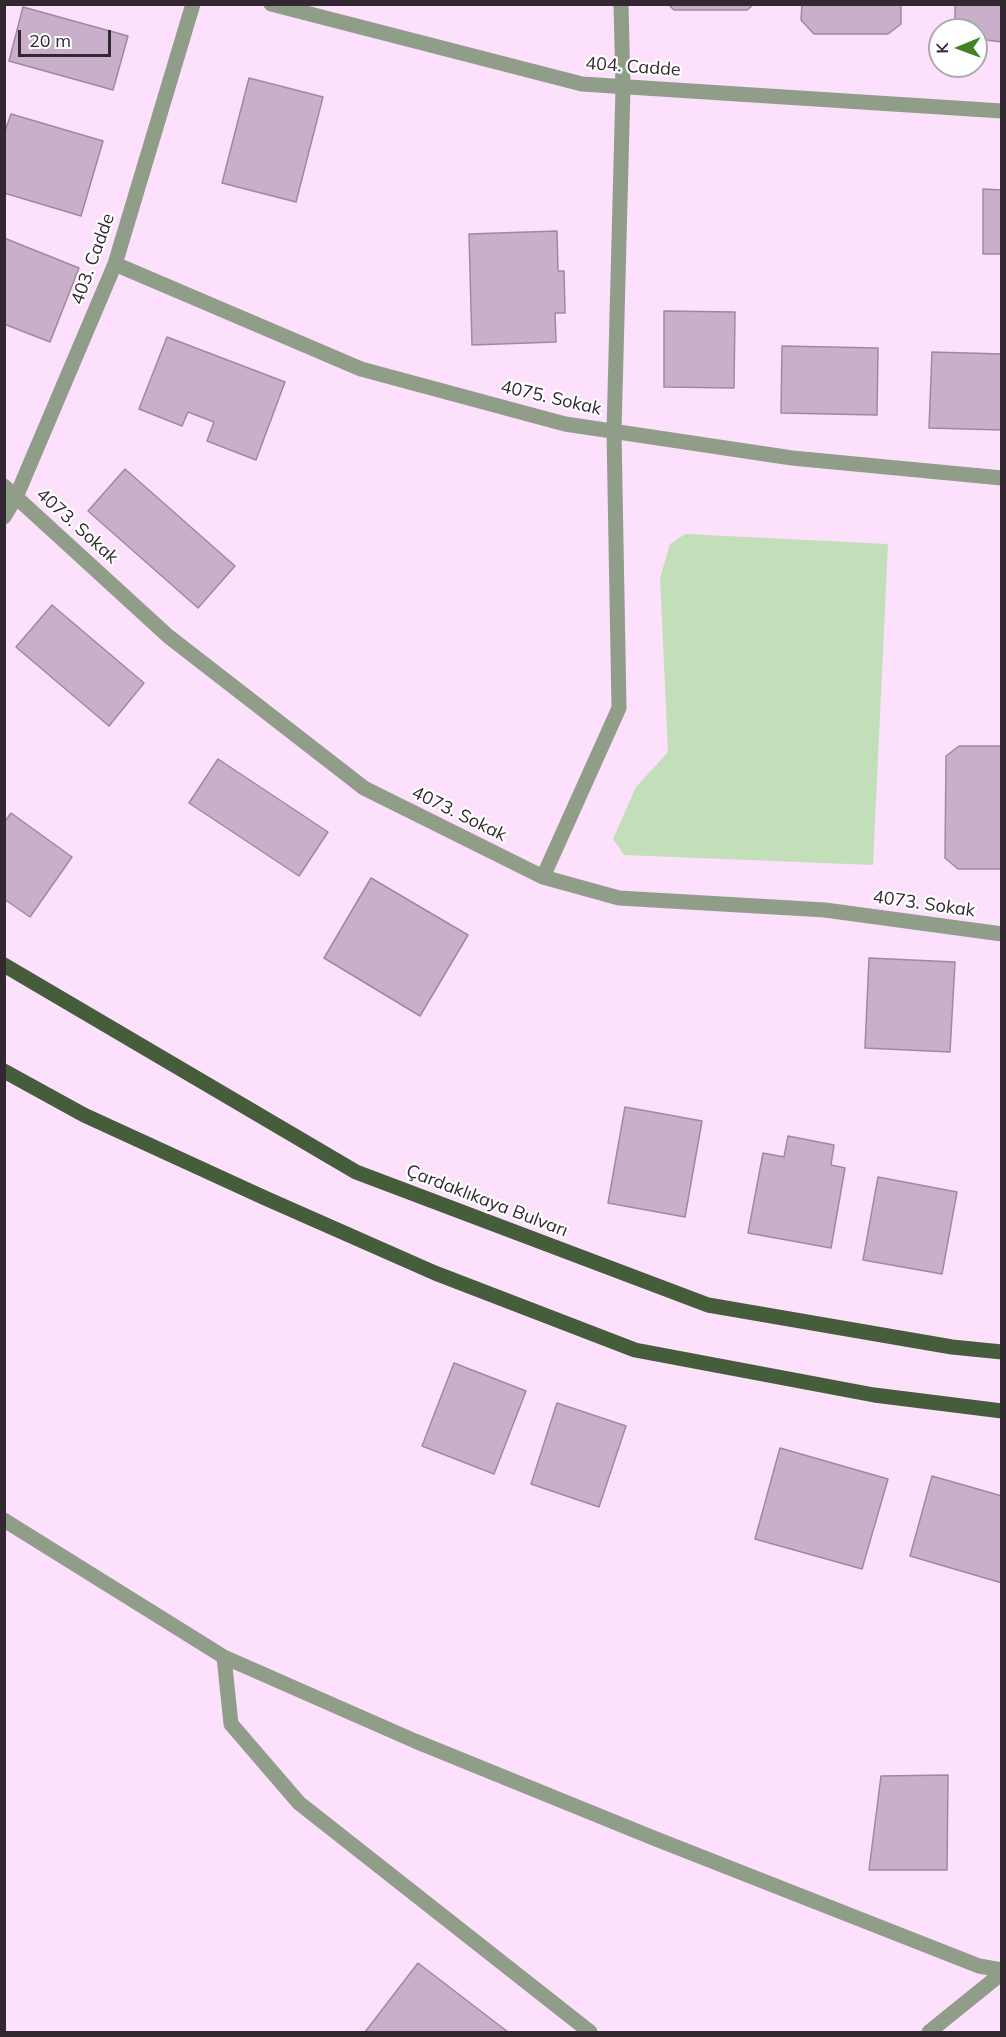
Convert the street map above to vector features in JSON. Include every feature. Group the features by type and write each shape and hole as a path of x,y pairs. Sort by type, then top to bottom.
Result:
{"main road":[{"name":"Çardaklıkaya Bulvarı","path":"4,964 356,1172 708,1305 952,1347 1002,1352"},
{"path":"4,1071 84,1115 265,1198 435,1273 635,1350 874,1395 1002,1411"}],"street":[{"name":"403. Cadde","path":"4,517 16,497 115,264 193,4"},
{"name":"404. Cadde","path":"271,4 582,84 1002,111"},
{"path":"543,877 620,708 614,432 623,87 621,4"},
{"name":"4075. Sokak","path":"115,264 361,369 565,424 792,458 1002,478"},
{"name":"4073. Sokak","path":"4,486 168,636 363,788 543,877 619,898 825,910 1002,934"},
{"path":"4,1520 224,1657 415,1741 656,1839 979,1966 1002,1972"},
{"path":"224,1657 231,1724 299,1803 590,2032"},
{"path":"929,2032 1002,1972"}],"green space":[{"path":"685,534 888,544 873,865 624,855 613,839 636,787 668,752 660,578 670,544"}],"building":[{"path":"668,4 754,4 747,10 674,10"},
{"path":"802,4 901,4 901,24 888,34 814,34 801,20"},
{"path":"955,4 1002,4 1002,42 988,40 988,18 955,18"},
{"path":"23,7 128,36 113,90 9,61"},
{"path":"249,78 323,97 296,202 222,183"},
{"path":"11,114 103,141 81,216 4,193 4,134"},
{"path":"983,189 1002,190 1002,254 983,254"},
{"path":"557,231 558,271 564,271 565,313 555,313 556,342 472,345 469,234"},
{"path":"4,238 79,268 50,342 4,324"},
{"path":"664,311 735,312 734,388 664,387"},
{"path":"167,337 285,382 256,460 207,441 214,422 188,412 182,426 139,409"},
{"path":"782,346 878,348 877,415 781,413"},
{"path":"932,352 1002,354 1002,430 929,428"},
{"path":"125,469 235,566 198,608 88,511"},
{"path":"52,605 144,683 109,726 16,647"},
{"path":"959,746 1002,746 1002,869 958,869 945,858 946,756"},
{"path":"218,759 328,832 299,876 189,803"},
{"path":"11,813 72,857 30,917 4,899 4,823"},
{"path":"371,878 468,935 420,1016 324,958"},
{"path":"869,958 955,962 950,1052 865,1048"},
{"path":"625,1107 702,1121 685,1217 608,1203"},
{"path":"788,1136 834,1145 831,1165 845,1168 831,1248 748,1233 763,1153 784,1157"},
{"path":"878,1177 957,1192 942,1274 863,1260"},
{"path":"454,1363 526,1391 494,1474 422,1446"},
{"path":"557,1403 626,1426 599,1507 531,1484"},
{"path":"780,1448 888,1479 862,1569 755,1539"},
{"path":"932,1476 1002,1496 1002,1583 910,1556"},
{"path":"948,1775 947,1870 869,1870 881,1776"},
{"path":"418,1963 508,2032 365,2032"}]}
